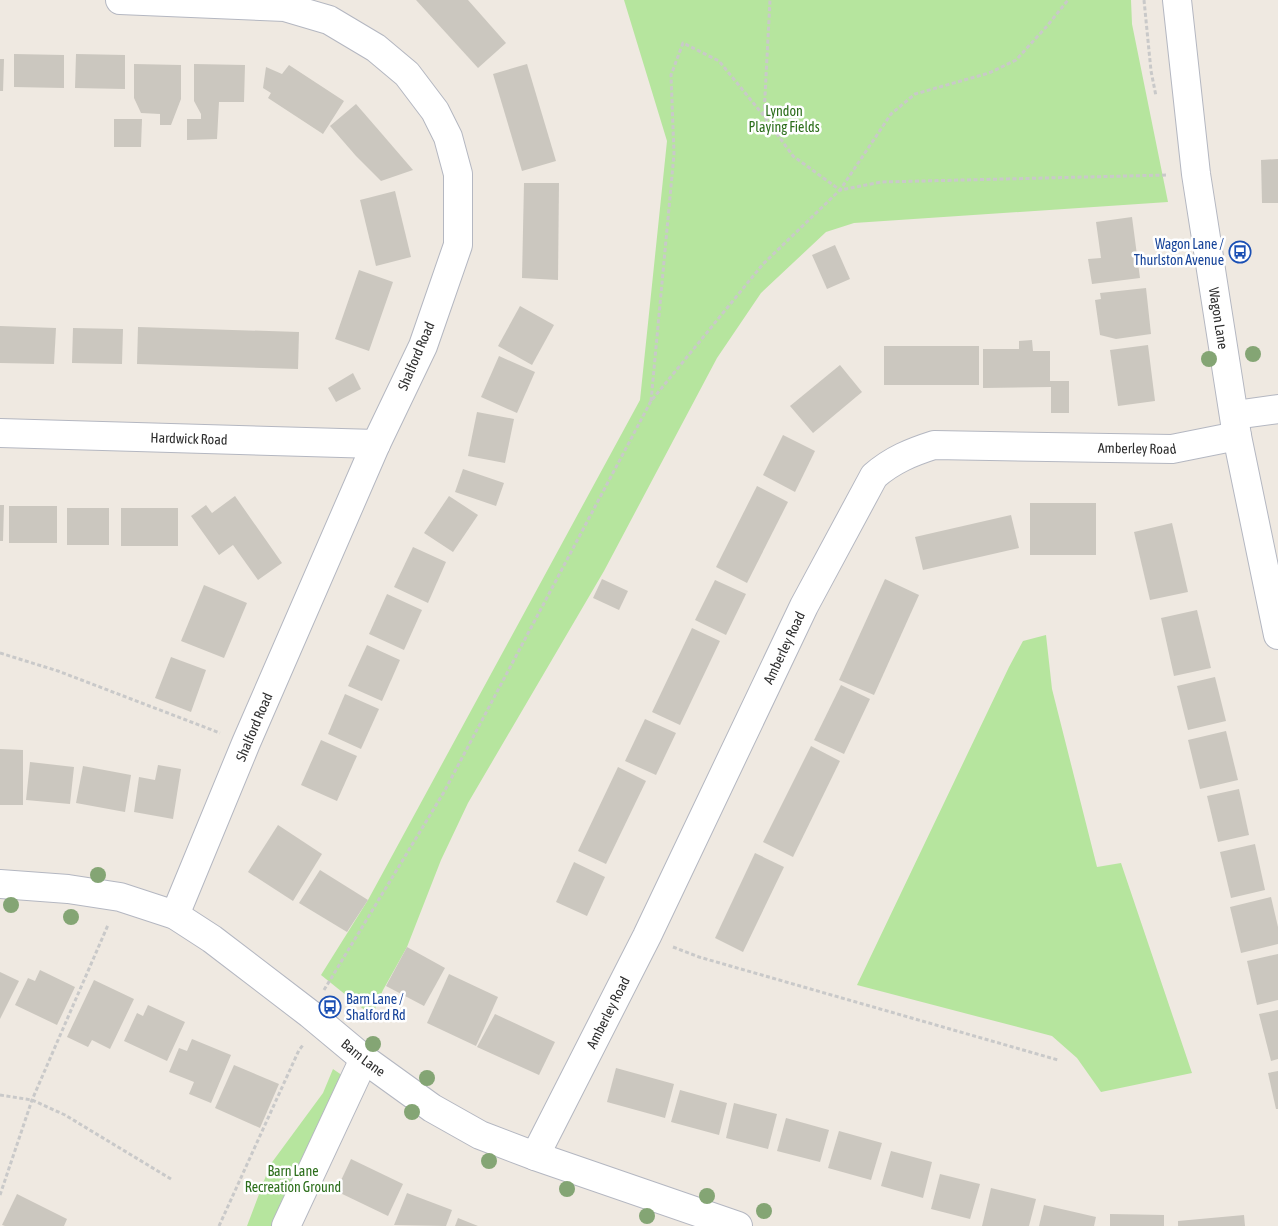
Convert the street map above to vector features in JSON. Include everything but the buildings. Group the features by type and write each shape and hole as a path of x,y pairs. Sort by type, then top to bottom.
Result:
{"street":[{"name":"Shalford Road","path":"120,0 285,8 329,20 376,48 406,74 435,111 448,137 458,174 458,245 423,346 376,444 246,744 175,915"},
{"name":"Wagon Lane","path":"1177,0 1196,174 1236,426 1278,635"},
{"name":"Amberley Road","path":"535,1156 647,936 804,606 874,476 883,468 915,451 934,445 1172,449 1278,409"},
{"name":"Hardwick Road","path":"0,433 376,444"},
{"name":"Barn Lane","path":"0,884 68,889 120,897 175,915 212,939 315,1018 364,1059 432,1108 480,1135 535,1156 738,1226"},
{"path":"286,1226 364,1059"}],"path":[{"path":"764,116 770,0"},
{"path":"219,1226 315,1018 444,792 651,401 763,264 840,190 891,114 915,94 989,73 1016,60 1068,0"},
{"path":"651,401 674,154 671,75 684,43 719,61 794,156 840,190 881,182 1196,174"},
{"path":"0,654 58,671 246,744"},
{"path":"0,1194 32,1100 120,897"},
{"path":"647,936 699,957 1058,1060"},
{"path":"0,1095 32,1100 65,1116 171,1179"}],"green space":[{"name":"Lyndon Playing Fields","path":"624,0 1131,0 1132,24 1168,202 854,223 826,232 761,293 717,358 604,571 468,803 441,860 407,947 383,990 372,1016 321,975 368,900 640,400 667,141"},
{"path":"1046,635 1052,689 1097,867 1121,863 1192,1073 1101,1092 1077,1058 1052,1036 857,985 1023,641"},
{"name":"Barn Lane Recreation Ground","path":"333,1069 362,1089 301,1226 247,1226 270,1165 323,1093"}],"place":[{"name":"Wagon Lane / Thurlston Avenue","path":"1240,252"},
{"name":"Barn Lane / Shalford Rd","path":"330,1007"}]}
